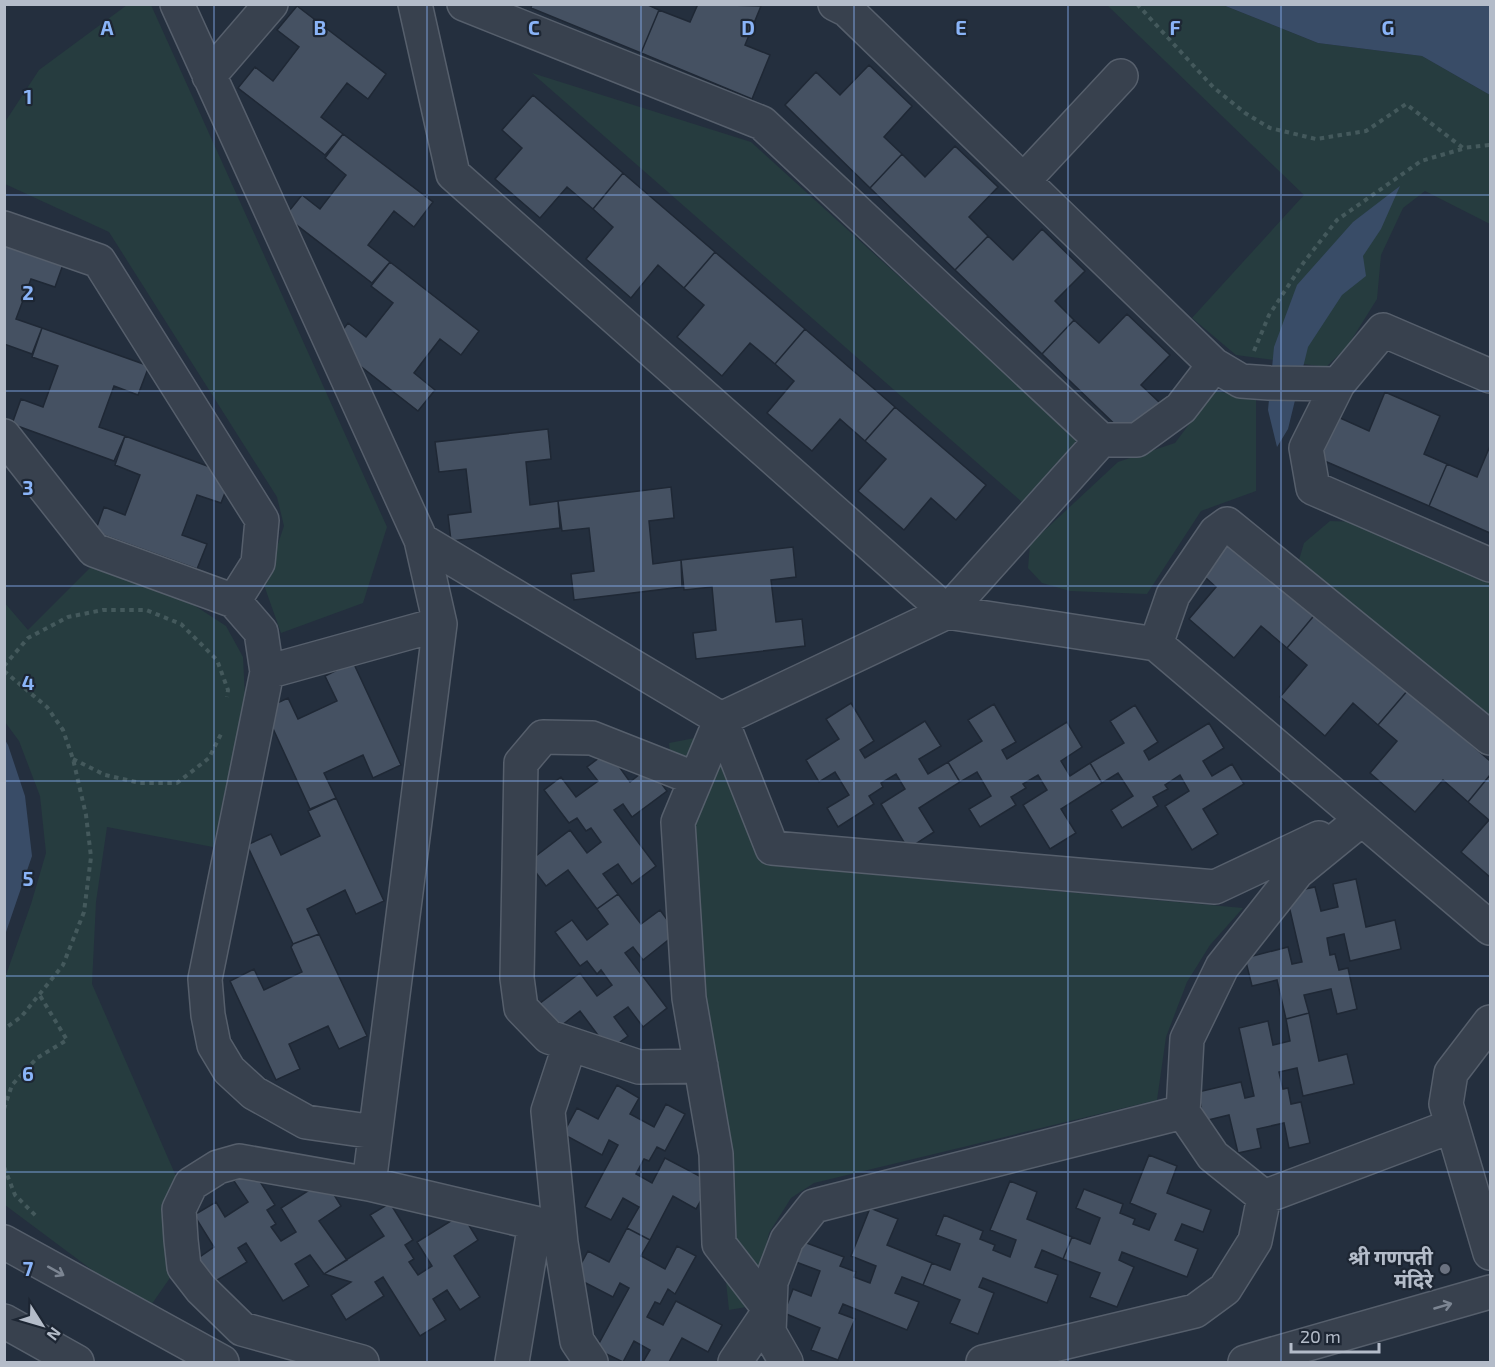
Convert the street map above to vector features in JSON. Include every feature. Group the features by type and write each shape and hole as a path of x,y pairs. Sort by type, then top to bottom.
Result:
{"street":[{"path":"177,4 421,540 440,624 369,1184"},
{"path":"210,76 271,4"},
{"path":"415,4 453,174 947,612 1156,644 1491,928"},
{"path":"464,4 762,123 1101,440 1137,440 1181,408 1242,376 1338,384"},
{"path":"835,4 847,10 1023,180 1242,376"},
{"path":"1023,180 1121,76"},
{"path":"4,228 99,261 262,520 258,563 234,601"},
{"path":"1491,376 1383,330 1338,384 1306,448 1313,488 1491,565"},
{"path":"4,436 94,550 234,601 261,632 267,672 205,979 208,1015 214,1045 229,1070 254,1093 306,1122 375,1132"},
{"path":"770,1310 719,1244 716,1154 689,998 678,822 721,719 947,612 1101,440"},
{"path":"1156,644 1173,595 1216,532 1227,524 1491,738"},
{"path":"421,540 721,719 772,848 1215,887 1362,819"},
{"path":"267,672 440,624"},
{"path":"696,779 592,738 543,737 521,763 517,978 522,1008 549,1037 639,1067 701,1066"},
{"path":"1264,1197 1213,1156 1183,1112 1187,1039 1222,967 1297,872 1362,819"},
{"path":"1491,1022 1451,1073 1446,1104 1491,1253"},
{"path":"570,1044 548,1111 561,1243 577,1341 591,1362"},
{"path":"786,1362 769,1332 771,1282 787,1240 814,1206 1183,1112"},
{"path":"1264,1197 1452,1126"},
{"path":"362,1362 242,1329 201,1289 184,1267 179,1209 191,1184 218,1167 239,1161 369,1184 535,1223 512,1362"},
{"path":"983,1362 1194,1311 1225,1289 1256,1241 1264,1197"},
{"path":"4,1242 222,1362"},
{"path":"1245,1362 1491,1292"},
{"path":"735,1362 770,1310"},
{"path":"4,1321 77,1362"}],"path":[{"path":"1137,4 1214,87 1245,113 1270,128 1316,139 1366,131 1406,104 1463,148"},
{"path":"1242,376 1269,315 1304,262 1337,220 1421,160 1463,148 1491,145"},
{"path":"4,666 28,638 68,617 103,610 146,610 181,624 217,660 228,690 227,701"},
{"path":"4,671 47,707 63,730 73,759 86,815 91,857 84,912 63,965 21,1017 4,1029"},
{"path":"73,759 105,775 140,783 177,783 209,758 222,732"},
{"path":"4,1109 12,1085 18,1078 37,1058 67,1040 39,994"},
{"path":"4,1167 15,1195 38,1218"}],"green space":[{"path":"127,5 151,5 387,527 363,603 281,633 264,585 284,526 277,497 109,232 5,184 5,122 39,70"},
{"path":"1107,5 1223,5 1318,43 1422,56 1490,95 1490,224 1425,191 1403,208 1381,255 1377,299 1347,347 1326,367 1236,355 1192,318 1304,195"},
{"path":"532,73 751,142 1078,439 1022,502"},
{"path":"1214,391 1256,397 1256,491 1201,511 1147,594 1070,591 1042,583 1028,568 1030,544 1118,462 1175,443"},
{"path":"1330,521 1359,522 1490,580 1490,734 1296,570 1304,543"},
{"path":"91,567 183,598 226,626 243,657 245,698 213,847 107,827 96,902 92,984 189,1206 174,1272 147,1311 5,1205 5,978 46,853 40,796 19,741 5,722 4,602 28,630"},
{"path":"716,734 766,865 1243,908 1210,945 1187,982 1166,1037 1157,1100 814,1183 791,1198 769,1233 752,1306 729,1310 669,743"}],"water":[{"path":"1223,5 1490,5 1490,95 1422,56 1318,43"},
{"path":"1400,186 1381,229 1363,256 1366,276 1342,295 1308,347 1288,429 1277,447 1268,410 1274,347 1297,285 1353,222"},
{"path":"5,740 25,796 32,856 5,935"}],"building":[{"path":"532,4 646,4 659,10 641,53 531,8"},
{"path":"698,4 761,6 745,45 770,55 752,99 641,53 659,10 690,22"},
{"path":"297,6 386,74 368,99 347,83 321,117 343,134 325,155 238,88 255,67 273,81 299,47 277,30"},
{"path":"869,65 912,106 884,137 902,154 870,188 785,105 816,72 840,95"},
{"path":"533,95 623,173 593,209 567,187 540,218 495,179 522,148 502,130"},
{"path":"343,134 433,202 414,227 394,211 368,245 390,262 372,283 285,216 302,195 320,209 346,175 325,158"},
{"path":"955,146 998,187 969,217 988,236 955,270 870,188 902,154 925,177"},
{"path":"623,173 715,252 684,288 658,265 631,298 586,259 613,227 593,209"},
{"path":"1042,229 1085,271 1055,301 1074,320 1042,354 955,270 988,236 1013,260"},
{"path":"4,237 65,259 55,287 31,279 16,319 42,328 32,354 4,344"},
{"path":"715,252 805,329 775,364 750,343 722,376 677,337 704,305 684,288"},
{"path":"390,262 479,331 461,355 440,339 414,373 435,390 418,411 332,344 348,323 366,337 393,303 371,286"},
{"path":"1127,314 1170,355 1141,385 1160,403 1128,437 1042,354 1074,320 1099,343"},
{"path":"42,328 149,366 138,395 114,386 99,427 125,436 114,461 12,424 21,399 43,407 58,366 32,357"},
{"path":"805,329 895,407 865,441 840,419 812,451 767,413 794,381 775,364"},
{"path":"1385,392 1440,416 1424,454 1447,464 1429,506 1320,459 1338,417 1369,431"},
{"path":"895,407 986,485 956,520 931,498 904,530 858,491 886,459 865,441"},
{"path":"548,429 551,459 526,462 530,505 558,501 560,528 451,541 448,515 471,512 466,469 439,472 435,442"},
{"path":"125,436 232,475 221,503 197,495 182,535 207,544 197,569 95,532 104,507 125,515 140,475 115,465"},
{"path":"1490,446 1490,533 1429,506 1447,464 1477,477"},
{"path":"671,487 674,518 649,521 653,564 681,560 682,587 574,600 571,574 594,571 589,528 562,531 558,501"},
{"path":"1227,534 1317,612 1287,648 1261,626 1234,658 1189,619 1216,587 1196,569"},
{"path":"793,547 796,577 771,580 776,622 802,619 805,646 696,659 693,633 716,630 712,587 684,590 681,560"},
{"path":"1317,612 1408,690 1378,725 1353,703 1325,736 1280,697 1307,665 1287,648"},
{"path":"353,662 401,765 373,778 363,755 324,773 336,798 310,809 264,709 288,698 298,719 337,701 325,676"},
{"path":"1408,690 1490,761 1490,775 1468,802 1443,780 1415,812 1370,773 1397,741 1378,725"},
{"path":"851,703 874,741 860,750 865,758 925,721 941,746 919,759 928,774 948,762 960,782 919,808 934,832 908,849 881,804 905,789 896,774 881,783 883,787 869,796 874,804 838,827 827,808 849,795 835,772 819,782 806,760 839,739 826,719"},
{"path":"994,704 1016,742 1002,750 1007,759 1067,722 1082,747 1061,761 1070,776 1090,763 1102,783 1061,809 1076,833 1050,849 1023,805 1047,790 1038,775 1023,784 1026,788 1011,797 1016,805 980,827 969,809 991,796 977,772 960,782 948,762 982,741 968,720"},
{"path":"1135,705 1158,742 1144,751 1149,760 1209,723 1224,748 1203,761 1212,776 1232,764 1244,784 1203,809 1218,834 1192,850 1165,806 1189,791 1180,775 1165,785 1168,789 1153,797 1158,806 1122,828 1111,810 1133,796 1118,773 1102,783 1090,763 1124,743 1110,721"},
{"path":"608,751 630,782 649,767 667,791 632,817 623,804 614,810 656,866 632,884 618,864 603,874 618,894 597,909 568,870 546,886 528,862 570,830 587,853 601,842 591,828 586,831 577,818 569,823 544,790 561,777 576,797 598,781 587,767"},
{"path":"1490,775 1490,877 1461,852 1489,820 1468,802"},
{"path":"336,798 384,901 356,914 345,890 307,909 319,934 293,944 247,845 271,834 281,855 320,836 308,811"},
{"path":"1356,879 1366,927 1395,920 1401,949 1350,961 1344,934 1327,938 1330,955 1335,954 1339,970 1348,968 1357,1009 1337,1014 1331,989 1304,995 1309,1013 1286,1019 1277,980 1252,986 1245,958 1288,947 1292,964 1302,962 1286,893 1315,887 1321,911 1338,907 1333,884"},
{"path":"618,894 641,924 660,910 677,933 643,960 633,947 625,953 667,1008 643,1027 628,1007 614,1017 628,1036 609,1050 580,1011 557,1029 539,1004 580,973 597,996 612,985 601,970 597,974 587,961 580,966 555,932 572,920 587,940 608,924 597,909"},
{"path":"319,934 367,1036 339,1049 328,1026 289,1044 300,1069 276,1080 230,981 254,969 264,990 302,972 291,947 293,944"},
{"path":"1309,1013 1319,1061 1347,1054 1354,1084 1303,1096 1297,1068 1279,1072 1283,1089 1288,1088 1291,1104 1301,1102 1310,1143 1289,1148 1284,1123 1257,1129 1261,1148 1238,1153 1229,1115 1204,1121 1198,1092 1241,1082 1245,1098 1254,1096 1239,1028 1268,1021 1273,1045 1290,1041 1286,1019"},
{"path":"617,1085 639,1098 630,1114 654,1127 666,1104 685,1114 665,1151 657,1147 649,1161 644,1159 636,1174 652,1183 665,1158 711,1182 696,1209 673,1196 650,1240 627,1228 639,1207 623,1198 611,1220 585,1207 618,1145 609,1140 602,1155 563,1134 577,1108 598,1119"},
{"path":"1149,1155 1177,1166 1167,1193 1211,1210 1203,1232 1182,1224 1175,1240 1198,1249 1187,1277 1122,1252 1119,1260 1134,1267 1117,1307 1090,1297 1100,1273 1063,1259 1072,1237 1090,1244 1100,1218 1076,1208 1084,1189 1123,1204 1120,1213 1135,1219 1133,1224 1149,1230 1156,1214 1130,1203"},
{"path":"252,1169 275,1205 267,1210 276,1224 271,1227 281,1241 296,1232 281,1208 325,1180 341,1206 319,1221 347,1260 324,1274 310,1255 295,1264 309,1286 283,1301 246,1243 238,1248 247,1262 209,1285 194,1261 214,1247 194,1215 216,1202 225,1217 248,1202 234,1181"},
{"path":"1010,1181 1037,1192 1027,1219 1072,1237 1063,1259 1042,1250 1035,1267 1058,1275 1047,1303 983,1278 979,1287 994,1293 978,1334 950,1323 960,1300 923,1285 932,1263 950,1270 960,1244 936,1235 944,1215 983,1231 980,1239 995,1245 993,1250 1010,1257 1016,1240 990,1230"},
{"path":"390,1203 413,1240 405,1245 414,1259 409,1262 418,1275 432,1266 417,1242 462,1214 478,1240 454,1256 480,1297 460,1310 447,1290 433,1299 446,1320 420,1336 383,1277 375,1282 384,1296 346,1320 331,1295 351,1282 324,1274 384,1236 370,1215"},
{"path":"870,1208 898,1219 887,1245 932,1263 923,1285 902,1277 895,1293 919,1302 907,1330 843,1304 839,1313 855,1319 838,1360 811,1350 820,1328 784,1313 793,1289 811,1296 820,1271 796,1262 804,1242 844,1257 840,1266 856,1272 854,1277 870,1283 876,1266 851,1256"},
{"path":"627,1228 650,1240 641,1256 665,1269 677,1246 696,1256 675,1294 668,1289 660,1304 655,1302 647,1317 663,1325 676,1301 722,1325 708,1352 682,1338 669,1362 643,1362 650,1350 634,1341 623,1362 596,1349 629,1288 620,1283 613,1297 574,1277 588,1251 609,1262"}],"place":[{"name":"श्री गणपती मंदिरे","path":"1445,1269"}]}
